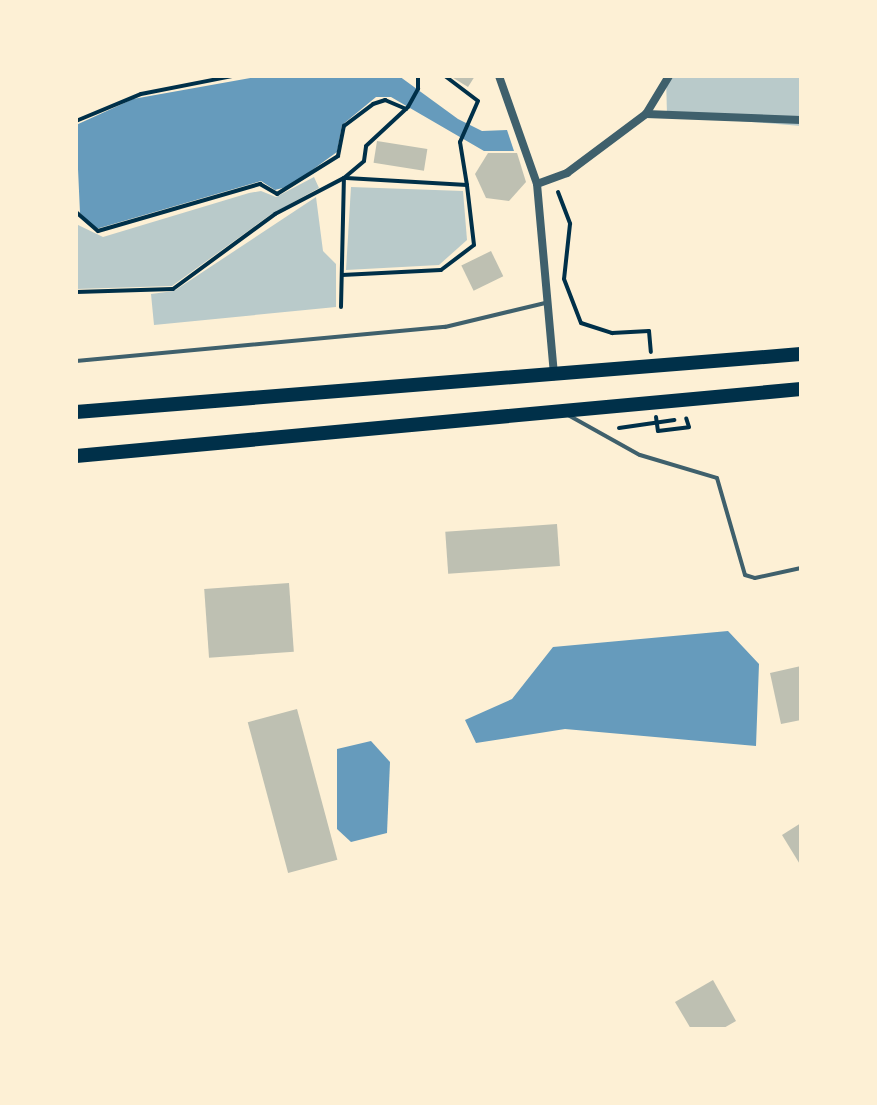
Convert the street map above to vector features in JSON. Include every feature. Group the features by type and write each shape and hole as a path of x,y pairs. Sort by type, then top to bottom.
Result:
{"main road":[{"path":"76,412 554,377 801,354"},
{"path":"76,456 801,389"}],"street":[{"path":"499,76 537,184 554,377"},
{"path":"537,184 553,178 646,114 669,76"},
{"path":"646,114 801,120"}],"lane":[{"path":"76,361 445,327 548,303"},
{"path":"562,412 662,464 717,478 745,575 755,578 801,568"}],"path":[{"path":"76,121 141,94 233,76"},
{"path":"76,292 173,289 275,214 344,178 364,161 366,146 407,108 418,89 418,76"},
{"path":"342,275 423,274 441,270 474,245 460,142 478,101 445,76"},
{"path":"76,212 98,231 260,184 277,194 338,156 344,126 373,104 385,100 407,108"},
{"path":"344,178 467,185"},
{"path":"341,307 344,178"},
{"path":"553,178 570,224 564,279 581,323 612,333 649,331"},
{"path":"596,432 690,417 689,427 658,431"}],"shaded area":[{"path":"666,76 801,76 801,126 667,115"},
{"path":"314,177 319,188 270,215 172,286 76,289 76,224 103,237 249,193 261,191 276,197"},
{"path":"351,187 463,191 467,240 439,265 346,270"},
{"path":"316,197 323,251 336,264 336,307 154,325 151,294 174,291"}],"water":[{"path":"261,76 399,76 458,119 482,131 507,130 514,151 484,151 391,97 376,97 342,125 337,152 290,186 275,190 261,181 96,229 80,213 76,125 133,99"},
{"path":"728,631 759,664 756,746 565,729 476,743 465,720 512,699 553,647"},
{"path":"371,741 390,762 387,833 351,842 337,829 337,749"}],"building":[{"path":"450,76 475,76 468,87"},
{"path":"377,141 427,149 424,171 374,163"},
{"path":"488,153 517,153 526,182 509,201 486,198 475,174"},
{"path":"491,251 503,276 474,291 461,265"},
{"path":"557,524 560,566 448,574 445,532"},
{"path":"289,583 294,652 209,658 204,589"},
{"path":"801,666 801,720 781,724 770,673"},
{"path":"297,709 337,860 288,873 248,722"},
{"path":"801,823 801,866 782,835"},
{"path":"713,980 736,1021 722,1029 691,1029 675,1002"}]}
